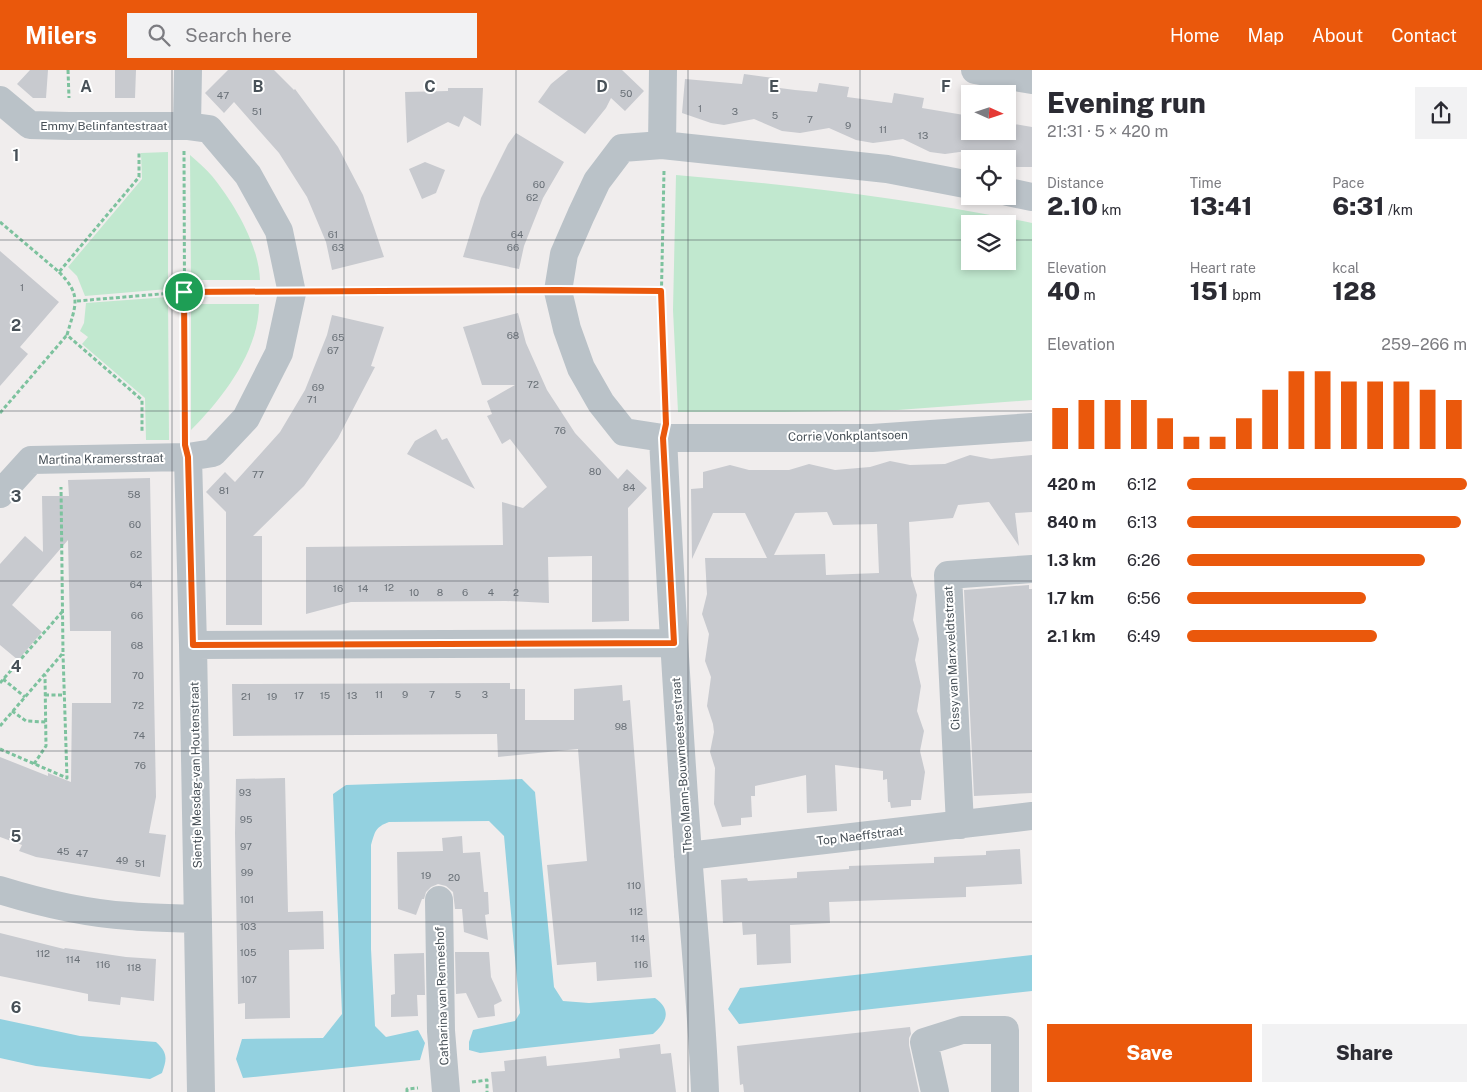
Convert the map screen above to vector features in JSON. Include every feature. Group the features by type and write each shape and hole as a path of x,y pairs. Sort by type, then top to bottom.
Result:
{"street":[{"path":"188,70 187,126 209,129 248,175 279,231 292,293 279,353 246,418 213,453 188,457"},
{"path":"662,145 663,70"},
{"path":"975,70 1032,80"},
{"name":"Emmy Belinfantestraat","path":"0,100 30,125 187,126"},
{"path":"663,438 624,432 602,403 581,368 567,329 558,290 564,254 597,181 622,148 662,145 887,169 961,183"},
{"path":"1016,193 1032,196"},
{"name":"Corrie Vonkplantsoen","path":"663,438 872,438 1032,427"},
{"name":"Theo Mann-Bouwmeesterstraat","path":"663,438 674,643 688,856 702,1018 705,1092"},
{"name":"Martina Kramersstraat","path":"0,494 31,460 188,457"},
{"name":"Sientje Mesdag-van Houtenstraat","path":"188,457 201,1092"},
{"name":"Cissy van Marxveldtstraat","path":"960,824 948,575 1032,569"},
{"path":"193,645 674,643"},
{"name":"Top Naeffstraat","path":"688,856 1032,816"},
{"path":"0,890 50,904 89,911 128,916 198,919"},
{"name":"Catharina van Renneshof","path":"439,900 441,1031 446,1085"},
{"path":"935,1092 924,1042 962,1030 1005,1030 1004,1092"}],"path":[{"path":"59,272 139,177 138,126"},
{"path":"187,126 184,140 184,292 185,445 188,457"},
{"path":"662,145 664,161 661,291 666,424 663,438"},
{"path":"0,222 69,282 77,301 67,335 0,413"},
{"path":"77,301 184,292 661,291"},
{"path":"67,335 142,400 142,458"},
{"path":"0,749 67,778 62,611 61,459"},
{"path":"0,683 62,611"},
{"path":"0,726 63,653"},
{"path":"34,764 46,746 45,674"},
{"path":"4,679 25,697"},
{"path":"45,695 64,695"},
{"path":"12,711 26,722 46,722"}],"green space":[{"path":"168,152 168,289 85,296 77,276 68,267 142,179 141,153"},
{"path":"190,155 212,176 237,212 255,253 260,280 191,280"},
{"path":"676,175 854,194 993,215 961,215 961,270 1016,270 1016,220 1032,223 1032,400 898,410 678,412 673,310"},
{"path":"168,297 169,440 146,440 145,398 82,344 88,337 80,331 84,323 86,303"},
{"path":"191,304 259,304 253,339 237,373 215,403 191,430"}],"water":[{"path":"522,779 535,792 554,987 563,1001 589,1003 655,998 664,1007 666,1012 662,1025 658,1030 653,1034 480,1053 469,1050 469,1042 473,1030 515,1021 520,1013 504,836 489,821 389,822 376,831 371,845 371,949 375,1026 386,1037 418,1030 425,1043 420,1060 243,1078 236,1059 242,1039 323,1038 342,1014 333,794 346,785"},
{"path":"1032,955 1032,991 739,1024 728,1009 740,988"},
{"path":"0,1019 80,1036 156,1042 163,1050 165,1056 164,1068 162,1073 150,1079 36,1066 0,1058"}],"building":[{"path":"30,70 48,70 46,98 33,98 17,84"},
{"path":"115,70 136,70 135,98 115,98"},
{"path":"228,70 274,70 295,89 338,147 363,195 384,257 332,270 326,242 307,197 279,153 234,102 224,113 205,93"},
{"path":"568,70 622,70 644,91 625,111 611,98 606,108 585,134 538,102 551,84"},
{"path":"744,74 774,78 772,87 795,90 817,92 819,83 849,87 847,97 892,103 894,93 924,98 922,108 961,114 961,140 1016,140 1016,124 1032,127 1032,167 1016,167 1016,150 961,150 961,152 945,154 930,152 903,139 873,143 856,140 829,128 800,133 782,131 754,119 724,125 711,123 682,113 685,79 742,84"},
{"path":"448,88 483,88 481,126 464,116 459,127 448,122 407,143 405,92 448,91"},
{"path":"516,133 564,162 543,198 524,246 519,269 463,257 481,198 508,144"},
{"path":"425,162 445,170 436,193 422,199 409,169"},
{"path":"0,251 59,302 20,347 28,354 0,386"},
{"path":"518,313 526,343 547,390 575,433 618,479 627,469 647,488 628,508 629,621 592,622 592,556 548,557 549,603 506,601 351,602 306,614 306,547 503,545 502,502 523,508 547,487 510,439 502,444 487,416 492,414 487,401 515,385 482,385 463,327"},
{"path":"332,315 384,327 371,366 375,367 338,438 304,486 253,536 262,536 262,625 226,625 226,512 206,492 225,472 235,482 280,432 305,390 327,335"},
{"path":"436,429 442,440 447,438 475,489 407,454 415,441"},
{"path":"970,455 991,459 1032,455 1032,512 1015,513 1019,546 989,502 958,505 953,518 909,522 911,576 917,595 913,620 919,639 915,660 921,686 917,711 924,731 920,751 925,772 921,800 911,800 911,806 891,808 890,802 888,802 887,779 883,780 883,771 835,765 837,811 807,813 806,775 755,786 755,796 751,796 752,817 741,818 741,825 722,827 714,804 715,768 710,752 714,732 707,706 711,677 705,661 709,634 702,614 707,594 705,558 767,558 745,513 713,513 692,559 691,489 703,488 703,472 730,465 749,470 789,470 809,464 835,470 870,467 890,461 910,465 945,464","holes":["827,512 833,525 877,524 879,573 826,575 825,554 774,555 795,513"]},
{"path":"150,478 156,797 149,833 166,835 160,877 36,857 19,851 22,845 0,837 0,757 48,776 48,773 71,782 72,703 111,703 111,631 70,631 68,540 12,605 42,632 18,660 0,645 0,564 25,536 43,552 42,496 69,496 68,480"},
{"path":"1029,585 1029,589 1032,589 1032,793 974,796 964,590"},
{"path":"510,683 510,689 525,689 525,720 574,720 574,689 622,685 623,701 630,700 652,977 597,981 596,962 557,965 547,865 587,861 578,749 498,757 497,734 233,736 232,684"},
{"path":"285,778 288,912 323,911 324,949 289,950 290,1018 245,1019 245,1003 238,1004 236,779"},
{"path":"462,836 463,853 480,852 484,892 488,892 489,914 485,915 488,940 464,932 462,909 455,909 453,892 446,886 438,884 431,887 426,892 424,899 422,899 416,915 398,909 397,852 443,851 442,838"},
{"path":"1020,849 1022,884 966,887 966,897 829,902 830,923 790,925 791,963 757,965 756,934 743,935 742,922 723,923 721,880 747,878 748,881 797,878 797,872 849,869 849,866 934,863 934,857 986,855 986,851"},
{"path":"0,933 64,949 156,959 154,1001 121,997 120,1005 88,1001 88,994 0,976"},
{"path":"455,952 489,952 491,977 502,1001 494,1005 495,1016 478,1018 466,993 456,994"},
{"path":"424,953 425,995 417,995 418,1016 391,1017 391,995 395,994 394,954"},
{"path":"910,1027 909,1045 919,1092 744,1092 743,1084 740,1085 737,1046"},
{"path":"660,1044 661,1054 671,1053 676,1092 493,1092 491,1072 505,1071 504,1061 546,1056 547,1066 586,1062 620,1058 619,1049"}],"route":[{"path":"661,291 666,424 663,438 674,643 193,645 188,457 185,445 184,292 661,291"}]}
